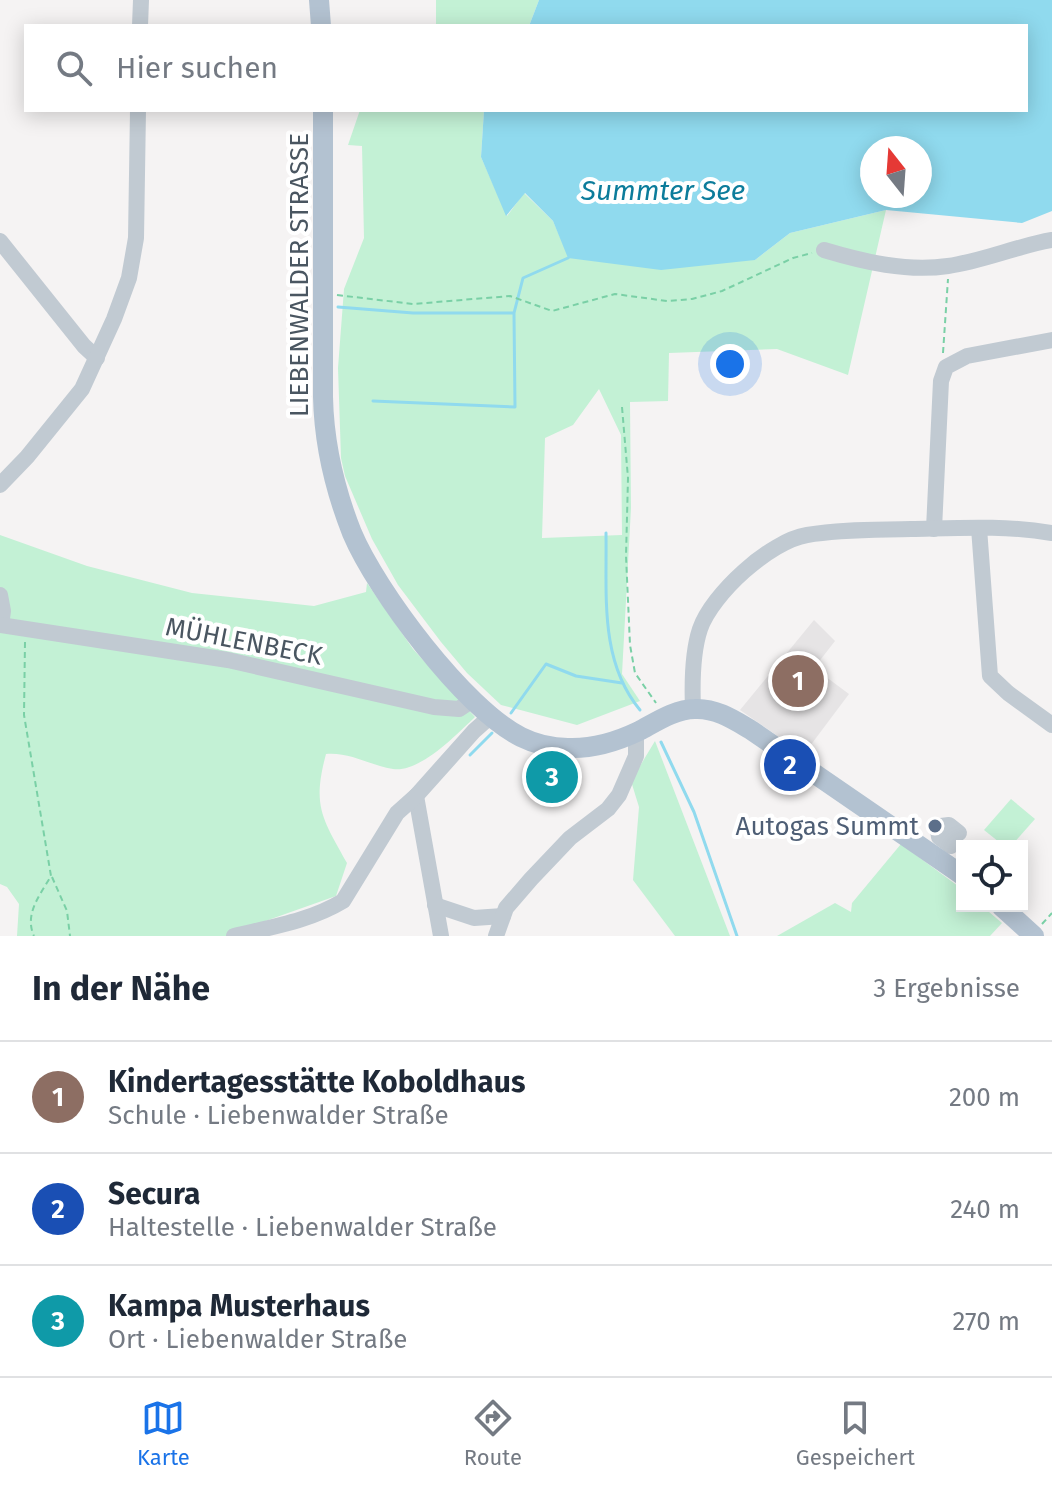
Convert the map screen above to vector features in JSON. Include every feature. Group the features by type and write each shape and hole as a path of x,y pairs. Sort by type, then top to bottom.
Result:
{"main road":[{"path":"319,0 321,24"},
{"name":"LIEBENWALDER STRASSE","path":"323,112 327,301 323,397 326,430 335,481 353,534 375,576 405,622 447,671 474,699 521,737 566,748 591,747 693,709"},
{"path":"693,709 716,712 733,719 956,871"},
{"path":"1009,912 1036,932"}],"street":[{"path":"140,24 141,0"},
{"path":"0,485 82,389 129,278 136,238 138,112"},
{"path":"824,250 864,262 919,267 949,266 1052,240"},
{"path":"0,241 97,358"},
{"path":"934,529 941,381 946,367 967,356 1052,340"},
{"path":"979,528 990,676 1052,725"},
{"path":"693,709 700,629 711,608 767,550 785,541 805,535 934,529 979,528 1052,533"},
{"path":"0,595 3,611 0,625"},
{"name":"MÜHLENBECK","path":"0,625 228,660 434,707 459,709 474,699"},
{"path":"234,936 262,933 329,910 343,901 397,813 492,715"},
{"path":"496,936 503,916 531,879 570,838 608,809 619,795 636,756 636,732"},
{"path":"416,796 441,936"},
{"path":"435,905 442,910 474,918 503,916"}],"path":[{"path":"327,301 413,304 510,296 552,311 615,294 667,301 692,299 722,291 793,258 824,250"},
{"path":"946,367 943,357 949,266"},
{"path":"622,407 628,478 627,586 633,667 641,685 656,704"},
{"path":"25,629 24,715 51,876 67,911 70,936"},
{"path":"34,936 30,927 33,907 51,876"},
{"path":"1036,932 1052,913"}],"shaded area":[{"path":"814,620 835,641 814,668 849,694 804,754 740,710"}],"green space":[{"path":"436,0 539,0 530,24 436,24"},
{"path":"359,112 484,112 481,157 507,216 524,193 553,221 569,258 755,260 790,233 886,210 848,375 777,349 669,353 668,401 630,402 631,508 622,674 640,701 577,725 501,705 467,673 441,642 398,585 372,539 345,476 341,458 338,368 344,289 364,238 362,146 348,145","holes":["599,389 621,435 622,535 542,538 545,438 573,425"]},
{"path":"0,535 87,566 192,593 314,606 366,592 367,583 413,649 475,717 437,751 404,769 326,754 320,787 322,811 347,863 336,896 257,924 253,936 17,936 19,904 7,887 0,884"},
{"path":"655,741 730,936 675,936 633,880 639,807 631,781"},
{"path":"1011,799 1035,819 1016,840 996,840 984,830"},
{"path":"901,844 956,885 956,912 989,912 1002,923 990,936 777,936 835,903 851,912 852,903"}],"water":[{"name":"Summter See","path":"539,0 1052,0 1052,211 1022,223 886,210 790,233 755,260 661,270 568,258 553,221 525,193 506,216 481,157 484,112 1028,112 1028,24 530,24"}],"waterway":[{"path":"338,307 413,313 514,313 523,278 568,258"},
{"path":"373,401 515,407 514,314"},
{"path":"606,533 606,603 611,649 627,691 640,710"},
{"path":"511,713 546,664 576,676 622,683"},
{"path":"470,755 492,733"},
{"path":"661,742 694,812 737,936"}],"place":[{"name":"Kindertagesstätte Koboldhaus","path":"798,681"},
{"name":"Secura","path":"790,765"},
{"name":"Kampa Musterhaus","path":"552,777"},
{"name":"Autogas Summt","path":"935,826"}]}
